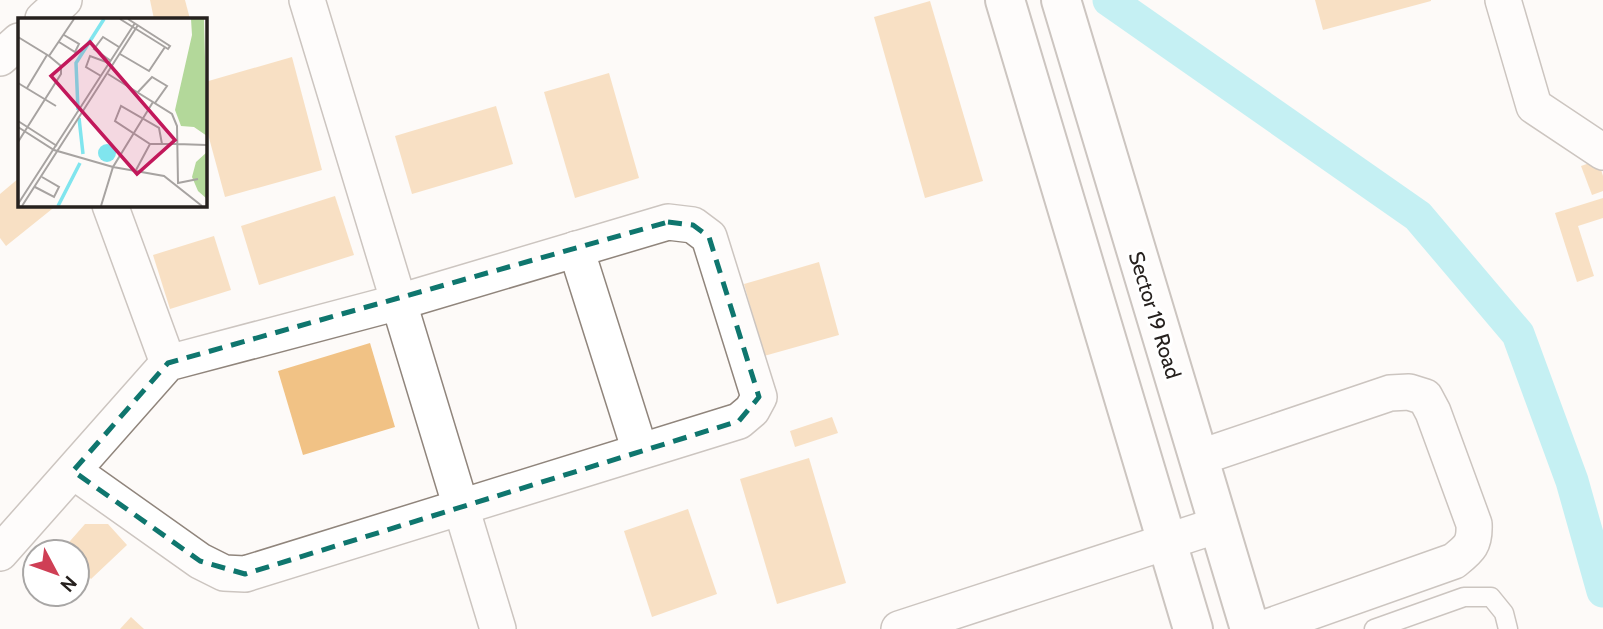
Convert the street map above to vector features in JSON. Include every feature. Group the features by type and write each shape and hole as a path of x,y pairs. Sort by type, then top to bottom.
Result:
{"street":[{"path":"44,18 64,0"},
{"path":"307,0 498,629"},
{"path":"1005,0 1194,629"},
{"name":"Sector 19 Road","path":"1060,0 1250,629"},
{"path":"1503,0 1534,106 1603,152"},
{"path":"0,58 18,42"},
{"path":"110,206 168,363"},
{"path":"0,553 168,363 399,302 668,222 693,225 709,237 759,397 752,410 739,421 245,574 224,573 200,561 73,471"},
{"path":"576,249 640,452"},
{"path":"1198,458 1390,393 1409,392 1424,397 1433,412 1474,524 1475,537 1469,549 1454,561 1262,629"},
{"path":"899,629 1218,525"}],"lane":[{"path":"1374,629 1464,597 1491,597 1504,613 1508,629"}],"highlighted area":[{"path":"668,222 693,225 709,237 759,397 739,421 245,574 200,561 73,471 168,363"}],"building":[{"path":"150,0 185,0 190,18 154,18"},
{"path":"1315,0 1431,0 1431,1 1323,30"},
{"path":"930,1 983,181 925,198 874,17"},
{"path":"292,57 322,170 225,197 206,127 206,82"},
{"path":"609,73 639,178 575,198 544,92"},
{"path":"496,106 513,164 412,194 395,136"},
{"path":"1598,160 1603,176 1603,191 1592,195 1581,166"},
{"path":"18,179 18,206 56,206 6,246 0,238 0,194"},
{"path":"335,196 354,255 259,285 241,226"},
{"path":"1603,198 1603,218 1578,226 1594,276 1577,282 1555,213"},
{"path":"214,236 231,290 170,309 153,255"},
{"path":"819,262 839,335 764,356 744,284"},
{"path":"370,343 395,427 303,455 278,371"},
{"path":"832,417 838,433 795,447 790,431"},
{"path":"809,458 846,583 777,604 740,479"},
{"path":"688,509 717,594 652,617 624,531"},
{"path":"85,524 108,524 127,545 91,579 91,538 73,538"},
{"path":"131,617 144,629 120,629"}],"waterway":[{"path":"1109,0 1418,216 1518,334 1572,481 1603,591"}]}
